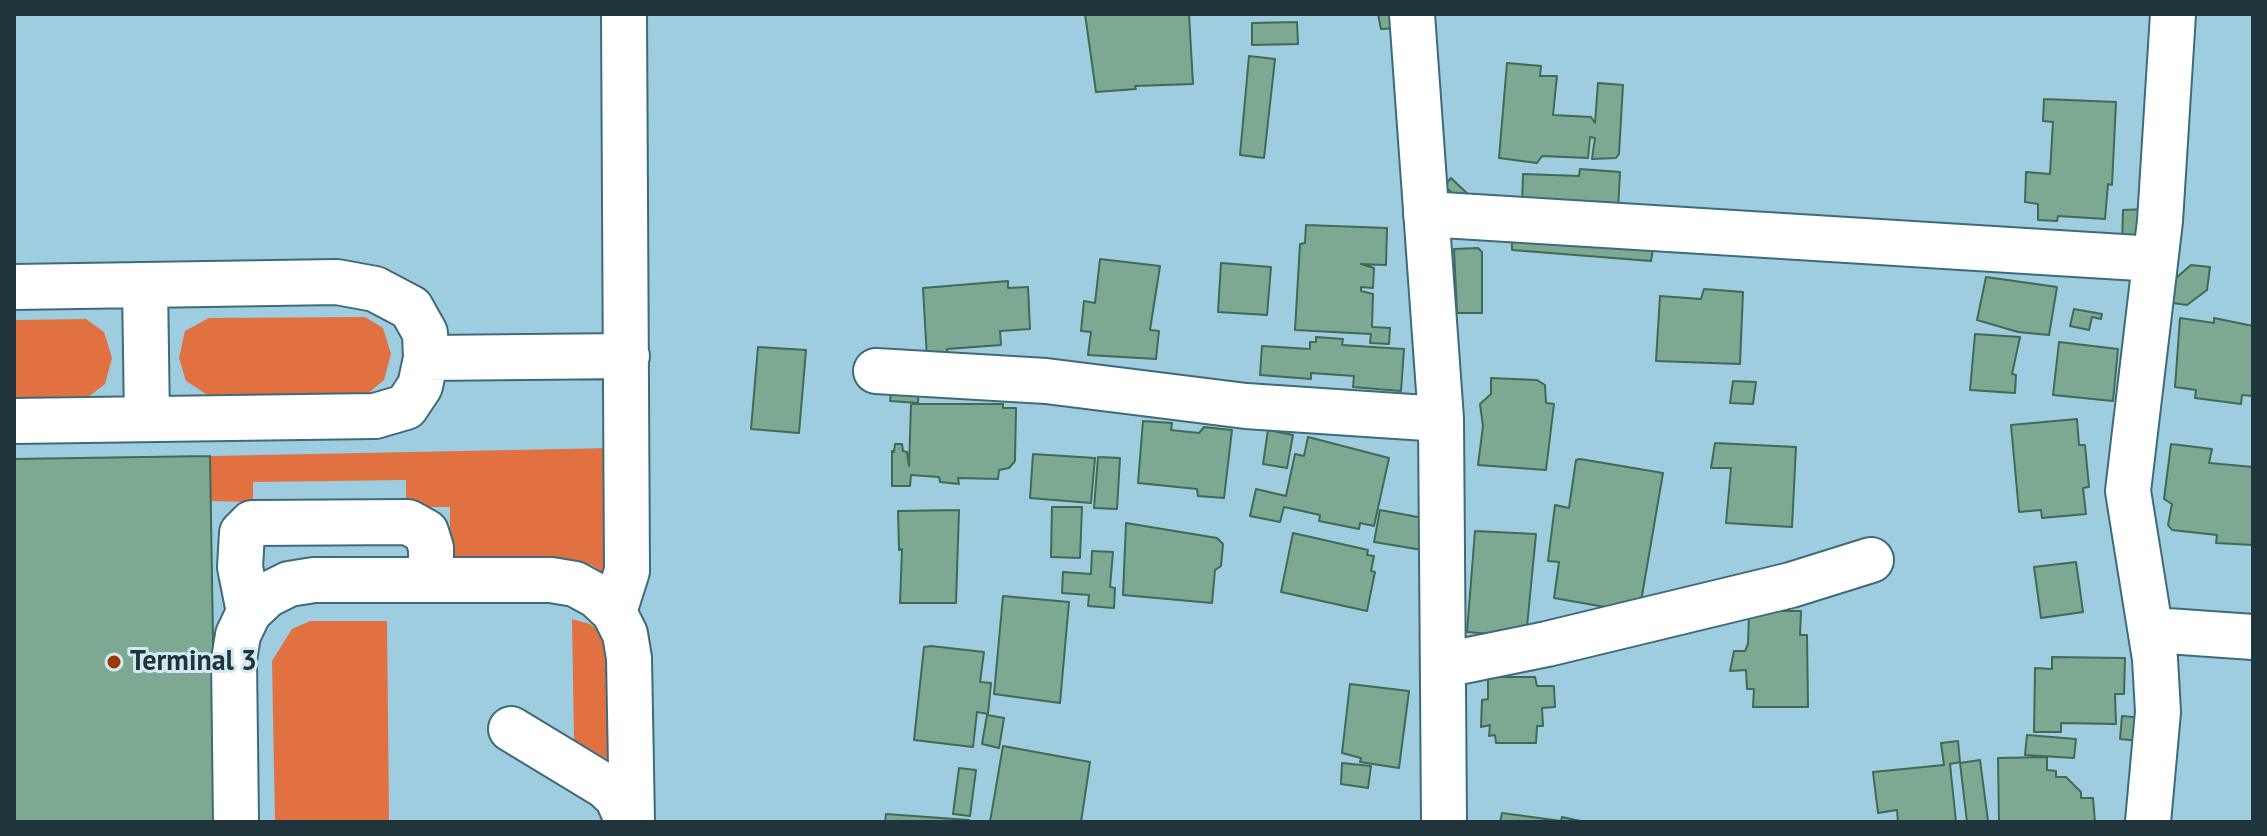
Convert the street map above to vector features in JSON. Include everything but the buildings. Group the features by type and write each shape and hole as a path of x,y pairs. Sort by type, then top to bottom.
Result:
{"street":[{"path":"614,612 627,571 624,14"},
{"path":"1412,14 1441,419 1444,822"},
{"path":"2148,822 2158,712 2153,630 2128,491 2155,259 2173,14"},
{"path":"1426,214 2155,259"},
{"path":"14,287 337,282 375,289 411,308 425,333 426,358 420,386 406,407 375,416 14,421"},
{"path":"145,285 147,419"},
{"path":"426,358 627,356"},
{"path":"876,371 1046,381 1246,406 1441,419"},
{"path":"249,612 240,567 242,533 252,523 408,522 426,532 431,548 431,580"},
{"path":"1444,665 1547,644 1791,585 1871,560"},
{"path":"236,822 234,660 238,635 249,612 267,595 289,584 314,580 431,580 563,582 597,596 614,612 625,634 629,658 630,822"},
{"path":"2153,630 2253,637"},
{"path":"511,729 605,786 617,797 630,822"}],"shaded area":[{"path":"365,317 383,328 391,354 384,380 366,395 209,396 186,381 179,358 185,331 209,318"},
{"path":"86,319 104,332 112,358 105,384 87,398 14,399 14,320"},
{"path":"614,448 612,580 592,565 562,559 450,556 450,507 406,507 406,480 253,482 253,502 210,501 210,456"},
{"path":"572,619 590,624 601,632 607,647 609,760 574,740"},
{"path":"310,621 387,621 389,822 275,822 272,661 292,629"}],"place":[{"name":"Terminal 3","path":"114,662"}]}
